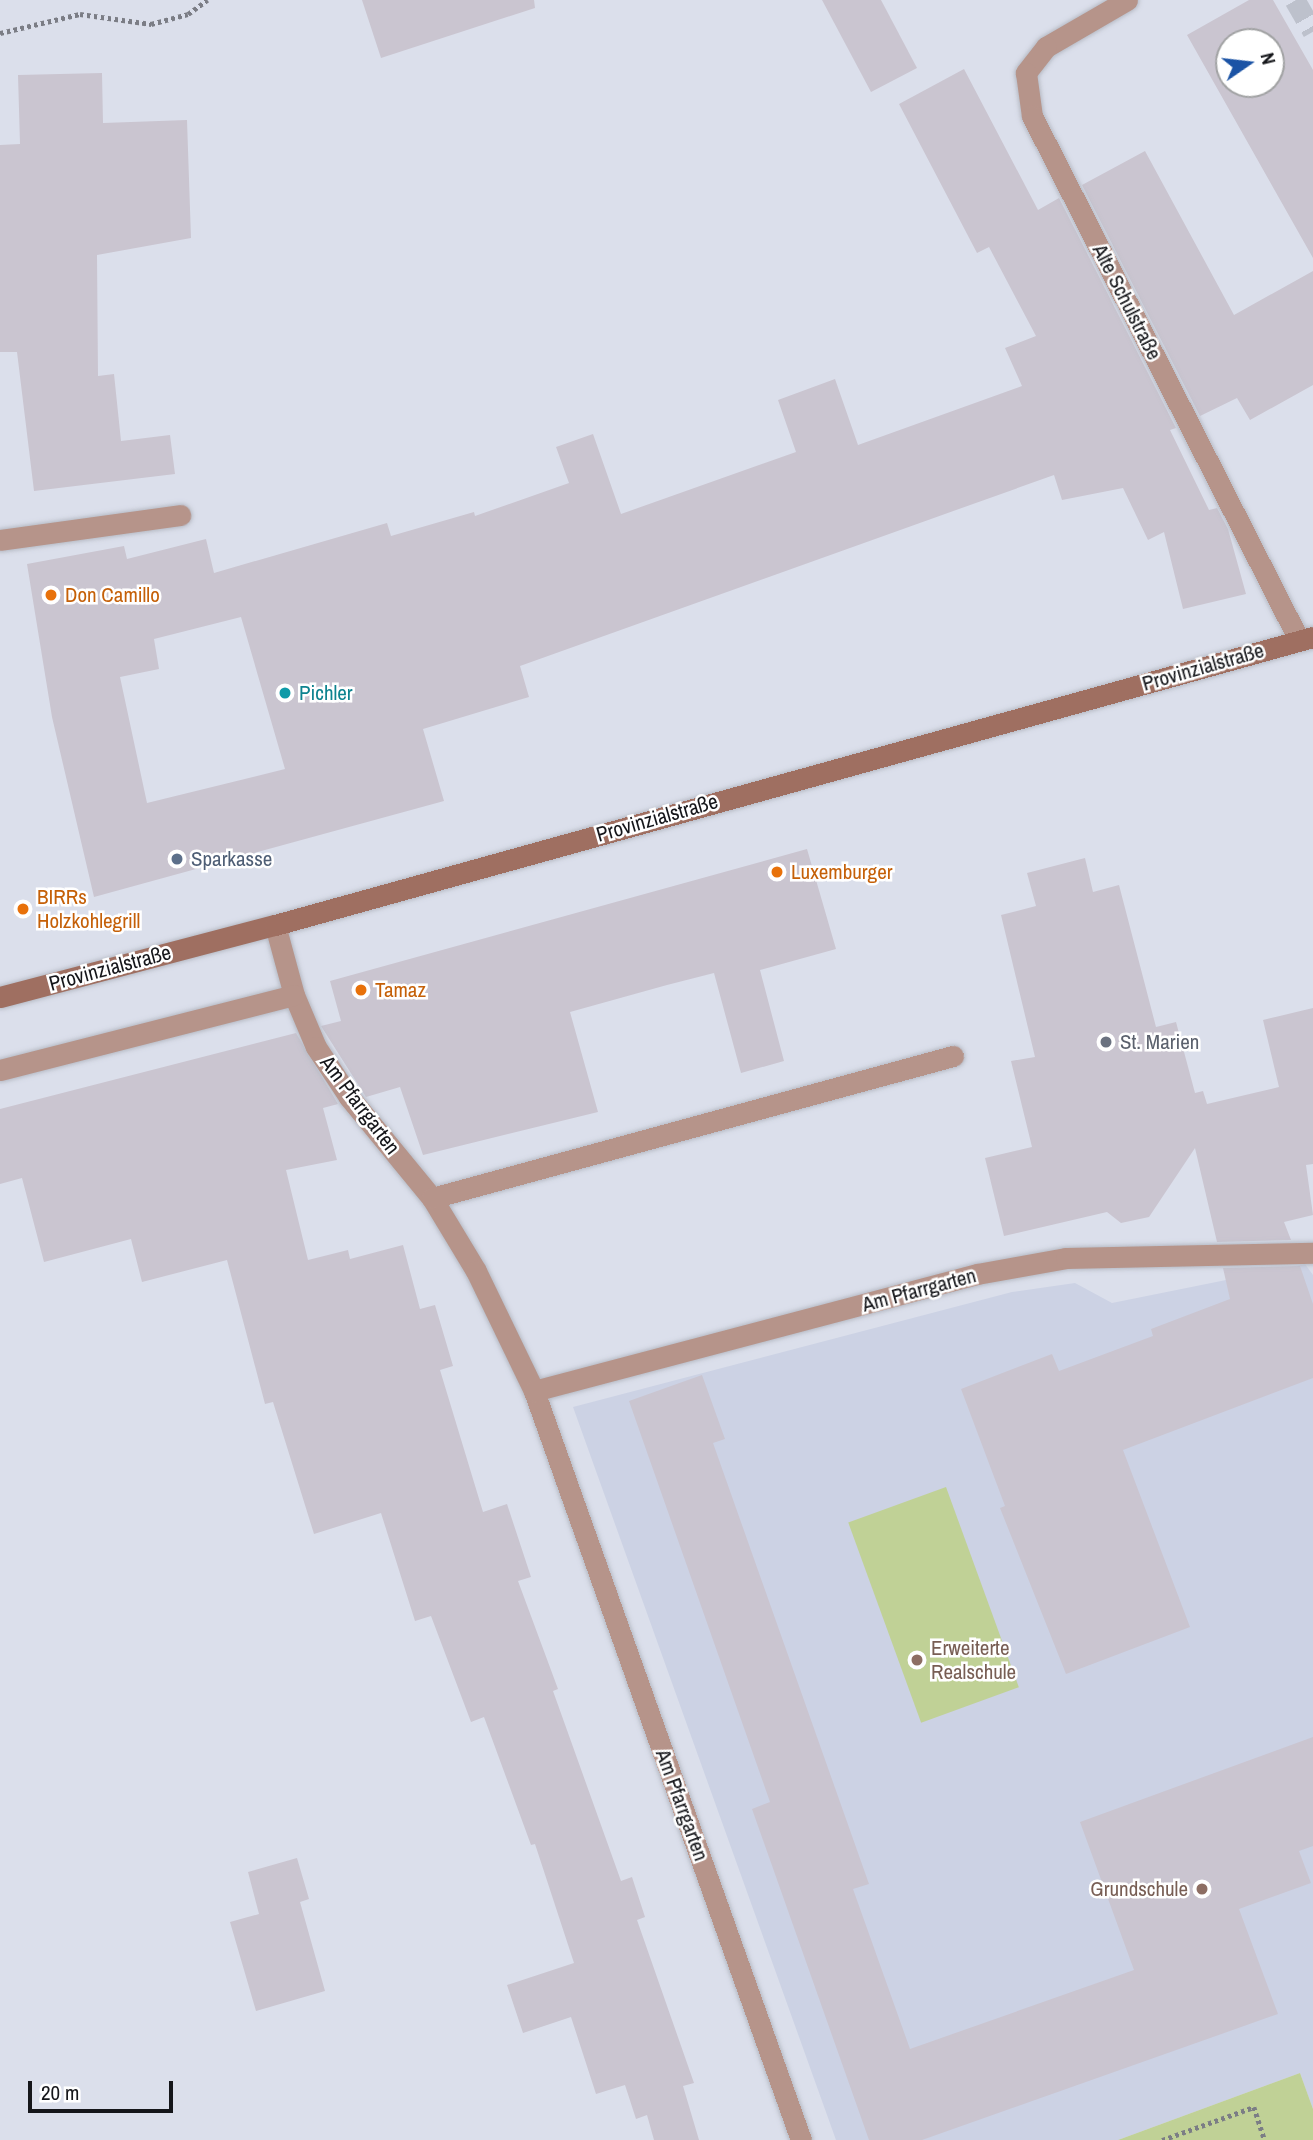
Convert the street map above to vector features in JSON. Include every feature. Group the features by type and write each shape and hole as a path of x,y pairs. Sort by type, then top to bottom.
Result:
{"main road":[{"name":"Provinzialstraße","path":"0,997 275,925 1306,638"}],"street":[{"name":"Alte Schulstraße","path":"1127,0 1046,47 1026,73 1032,116 1306,638"},
{"path":"0,540 180,515"},
{"name":"Am Pfarrgarten","path":"275,925 294,995 316,1047 349,1097 432,1198 476,1271 534,1391 801,2140"},
{"path":"0,1070 294,995"},
{"path":"432,1198 953,1056"},
{"name":"Am Pfarrgarten","path":"534,1391 977,1274 1066,1258 1313,1253"}],"path":[{"path":"0,33 80,14 151,24 188,14 207,0"},
{"path":"1162,2140 1254,2107 1265,2140"}],"shaded area":[{"name":"Erweiterte Realschule","path":"1305,1264 1313,1275 1313,2109 1300,2073 1118,2140 836,2140 573,1407 1012,1292 1075,1283 1112,1303"}],"green space":[{"path":"946,1487 1019,1687 921,1723 848,1523"},
{"path":"1300,2073 1313,2109 1313,2140 1118,2140"}],"building":[{"path":"362,0 534,0 535,8 381,58"},
{"path":"822,0 881,0 917,68 871,92"},
{"path":"1249,0 1273,0 1313,70 1313,258 1223,98 1285,98 1285,28 1215,28 1215,85 1187,35"},
{"path":"964,69 1038,210 1059,198 1176,428 1170,430 1209,510 1217,508 1228,529 1246,594 1183,609 1164,532 1148,540 1123,488 1062,500 1054,475 520,666 529,697 423,729 444,801 94,897 52,717 27,564 124,546 127,559 206,539 214,573 387,523 391,536 474,512 475,516 569,483 556,447 593,434 621,514 796,452 778,400 835,379 858,445 1022,386 1005,348 1036,336 989,247 977,253 899,104","holes":["241,617 285,769 147,803 120,677 159,669 154,639"]},
{"path":"102,73 103,123 187,120 191,238 97,255 98,376 114,374 121,441 170,435 175,474 34,491 17,352 0,352 0,145 20,144 18,75"},
{"path":"1145,151 1234,315 1313,271 1313,385 1250,420 1237,398 1200,416 1082,185"},
{"path":"807,849 836,949 760,970 784,1061 741,1073 714,973 667,985 570,1012 598,1112 423,1155 400,1087 366,1097 321,1026 341,1021 330,981"},
{"name":"St. Marien","path":"1085,858 1093,892 1119,885 1156,1027 1176,1022 1195,1093 1203,1091 1207,1104 1279,1087 1263,1020 1313,1008 1313,1164 1306,1165 1313,1215 1284,1222 1291,1240 1217,1242 1195,1148 1149,1217 1121,1223 1107,1212 1004,1236 985,1158 1032,1147 1011,1061 1035,1057 1001,915 1036,906 1027,873"},
{"path":"296,1033 338,1104 323,1108 337,1160 286,1170 308,1260 348,1250 350,1259 403,1245 420,1309 435,1305 453,1366 440,1370 483,1512 507,1504 531,1577 518,1581 558,1689 553,1691 621,1881 632,1877 645,1917 637,1920 694,2083 683,2086 699,2140 654,2140 647,2115 636,2119 625,2085 596,2094 571,2017 523,2033 507,1985 574,1963 535,1844 531,1845 484,1717 471,1722 431,1616 415,1621 381,1513 314,1534 273,1402 265,1404 227,1260 142,1282 131,1239 44,1262 22,1178 0,1184 0,1109"},
{"path":"1300,1266 1313,1304 1313,1378 1123,1450 1190,1627 1066,1674 1000,1508 1005,1506 961,1389 1052,1354 1059,1371 1153,1336 1151,1329 1230,1299 1223,1268"},
{"path":"702,1375 725,1439 713,1443 869,1884 853,1889 910,2049 1134,1970 1080,1822 1313,1737 1313,1846 1299,1851 1311,1883 1239,1909 1278,2014 922,2140 869,2140 752,1809 770,1802 629,1401"},
{"path":"297,1858 309,1899 300,1902 325,1991 256,2011 230,1922 259,1914 248,1872"}],"tunnel":[{"path":"1295,0 1313,31"}],"place":[{"name":"Don Camillo","path":"51,595"},
{"name":"Pichler","path":"285,693"},
{"name":"Sparkasse","path":"177,859"},
{"name":"Luxemburger","path":"777,872"},
{"name":"BIRRs Holzkohlegrill","path":"23,909"},
{"name":"Tamaz","path":"361,990"},
{"name":"St. Marien","path":"1106,1042"},
{"name":"Erweiterte Realschule","path":"917,1660"},
{"name":"Grundschule","path":"1202,1889"}]}
